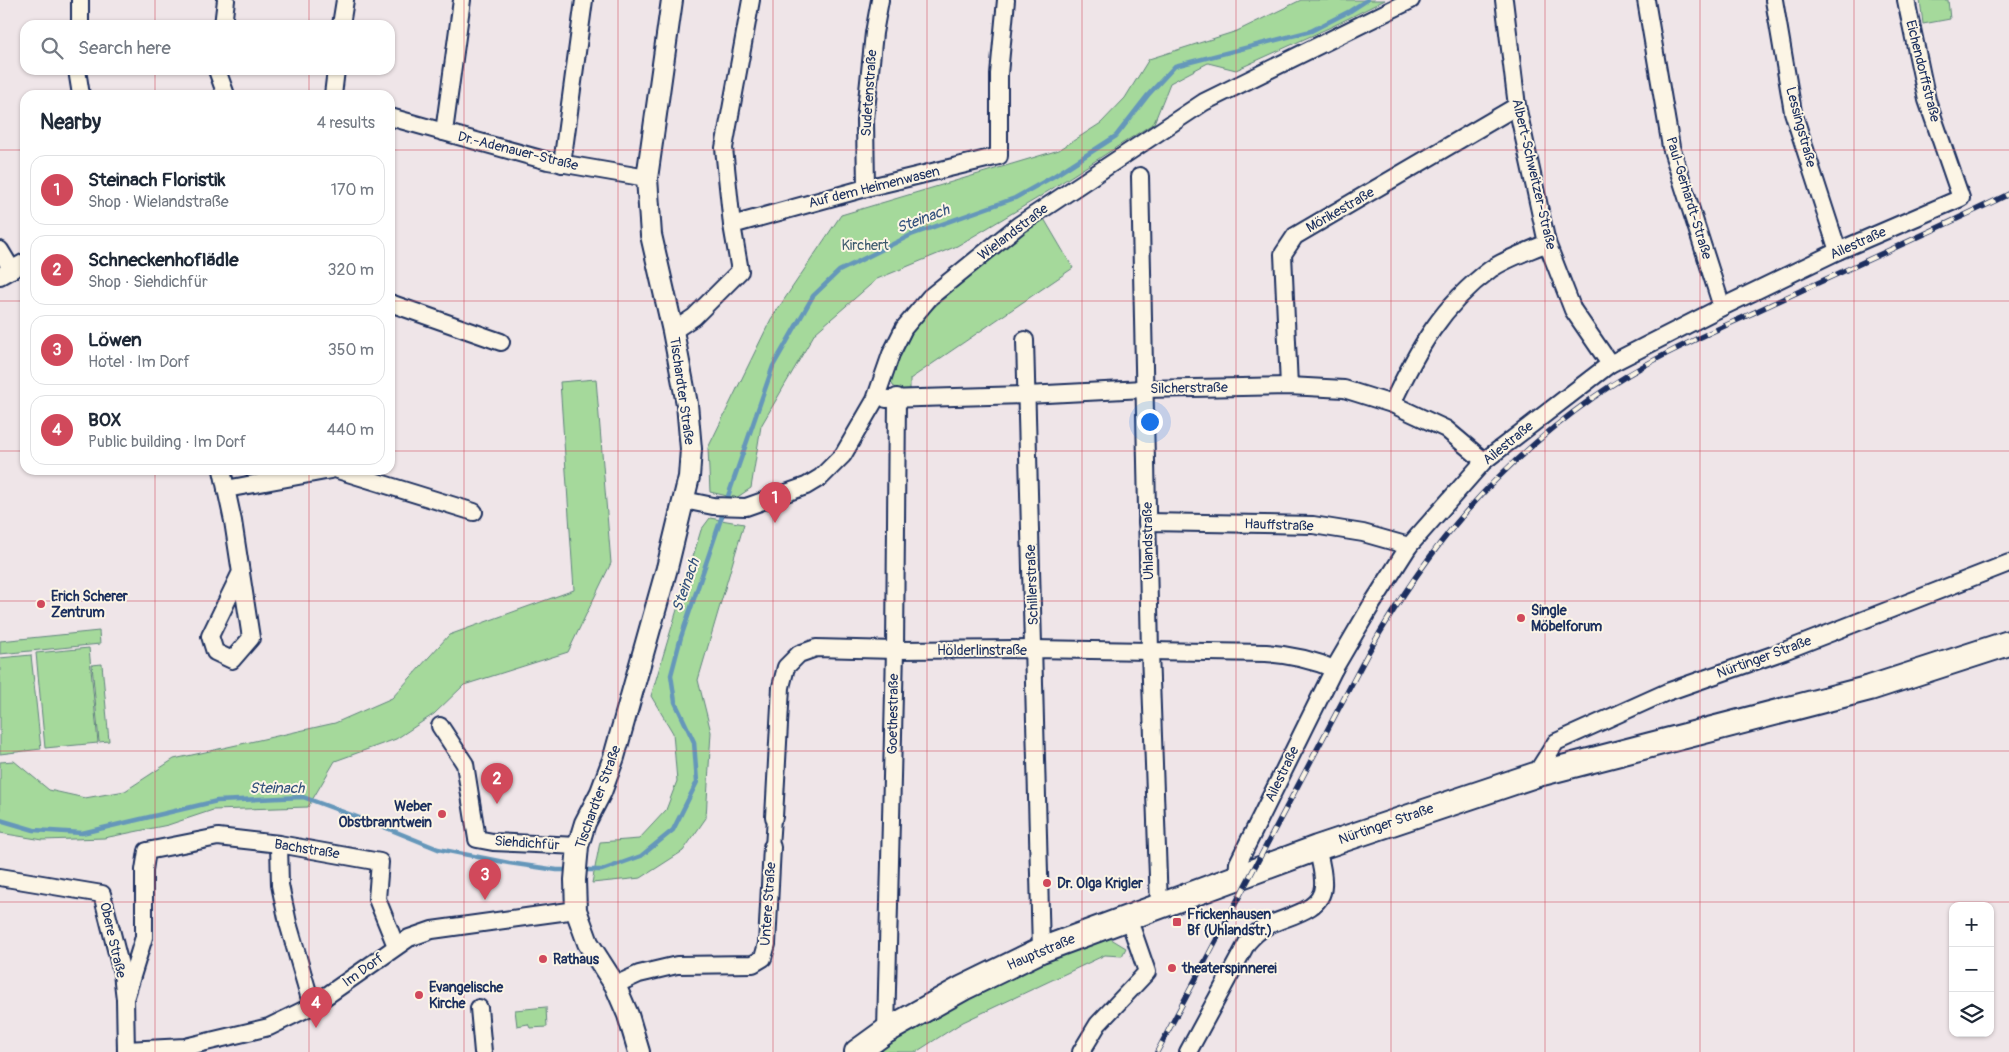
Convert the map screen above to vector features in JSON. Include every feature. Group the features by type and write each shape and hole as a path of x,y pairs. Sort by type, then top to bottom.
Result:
{"main road":[{"name":"Nürtinger Straße","path":"1237,876 1535,774 1870,688 2009,643"},
{"name":"Hauptstraße","path":"857,1052 886,1031 963,988 1041,950 1237,876"}],"street":[{"path":"80,0 80,20"},
{"path":"224,20 226,0"},
{"path":"342,20 344,0"},
{"path":"444,132 462,0"},
{"path":"562,164 584,0"},
{"name":"Tischardter Straße","path":"577,853 586,823 601,792 614,757 689,477 691,449 686,404 673,331 651,235 647,178 672,0"},
{"path":"673,331 694,317 740,271 732,226 724,148 751,0"},
{"name":"Sudetenstraße","path":"866,188 865,120 874,33 880,0"},
{"name":"Auf dem Heimenwasen","path":"732,226 866,188 999,156 999,74 1006,0"},
{"name":"Wielandstraße","path":"684,500 713,506 746,507 806,486 821,477 843,455 875,400 891,354 904,328 930,297 1019,225 1204,102 1411,0"},
{"name":"Albert-Schweitzer-Straße","path":"1504,0 1517,106 1547,243 1573,310 1610,364"},
{"name":"Paul-Gerhardt-Straße","path":"1646,0 1671,147 1722,306"},
{"name":"Lessingstraße","path":"1774,0 1793,112 1838,251"},
{"name":"Eichendorffstraße","path":"1906,0 1928,100 1961,198"},
{"path":"78,75 80,90"},
{"path":"219,75 224,90"},
{"path":"334,90 335,75"},
{"name":"Mörikestraße","path":"1289,386 1283,254 1295,236 1517,106"},
{"name":"Dr.-Adenauer-Straße","path":"395,118 562,164 647,178"},
{"name":"Uhlandstraße","path":"1140,176 1150,652 1159,905"},
{"name":"Ailestraße","path":"1237,876 1238,864 1334,669 1408,546 1484,461 1610,364 1722,306 1838,251 1961,198"},
{"path":"1392,404 1411,364 1432,329 1455,300 1492,268 1547,243"},
{"path":"0,250 12,269"},
{"path":"395,305 501,342"},
{"name":"Schillerstraße","path":"1025,340 1041,950"},
{"name":"Silcherstraße","path":"875,400 897,397 1027,396 1144,389 1289,386 1344,389 1392,404 1446,429 1484,461"},
{"name":"Goethestraße","path":"886,1031 895,650 897,397"},
{"path":"223,475 234,520 241,572"},
{"path":"226,489 303,475"},
{"path":"354,475 474,512"},
{"name":"Hauffstraße","path":"1148,522 1313,525 1363,533 1408,546"},
{"name":"Nürtinger Straße","path":"1535,774 1556,742 1668,692 1784,651 2009,563"},
{"name":"Hölderlinstraße","path":"774,817 781,687 786,667 799,654 816,648 895,650 1033,649 1290,654 1313,660 1334,669"},
{"name":"Siehdichfür","path":"440,726 465,764 477,839 577,853"},
{"path":"772,847 774,817"},
{"name":"Bachstraße","path":"148,850 218,837 279,844 380,862 377,899 396,946"},
{"path":"279,844 280,885 312,1006"},
{"name":"Untere Straße","path":"615,985 639,974 677,965 753,964 763,958 767,944 772,847"},
{"path":"1188,1052 1247,943 1267,925 1307,909 1318,900 1324,888 1317,848"},
{"name":"Obere Straße","path":"125,999 144,937 144,870 148,850"},
{"path":"577,853 575,880 576,910 588,942 615,985 628,1016 639,1052"},
{"name":"Obere Straße","path":"0,877 102,894 122,973 125,999 126,1051"},
{"name":"Im Dorf","path":"126,1051 185,1047 224,1039 270,1026 312,1006 409,938 432,930 576,910"},
{"path":"1081,1052 1098,1024 1147,972 1128,917"},
{"path":"479,1008 483,1052"}],"green space":[{"name":"Kirchert","path":"1301,0 1385,0 1236,70 1208,63 1170,83 1154,123 1036,199 957,246 877,279 815,333 761,426 751,488 736,498 710,492 708,448 771,319 841,215 1059,150 1101,123 1125,98 1149,59 1237,31"},
{"path":"1920,0 1948,0 1950,19 1923,24"},
{"path":"1043,217 1073,268 910,379 910,389 900,390 893,386 889,375 906,338 922,318"},
{"path":"596,379 611,563 568,652 464,685 434,714 396,739 335,761 308,807 213,810 168,825 104,838 43,840 0,833 0,762 14,761 49,790 85,798 125,791 174,759 335,723 392,698 449,635 574,590 560,382"},
{"path":"710,518 744,524 698,680 711,732 706,818 683,851 641,878 592,883 600,842 639,839 666,810 677,781 673,733 651,696 701,530"},
{"path":"99,631 100,644 0,654 0,641"},
{"path":"89,648 98,743 45,748 36,653"},
{"path":"31,655 41,749 0,754 0,658"},
{"path":"102,664 109,741 99,742 92,665"},
{"path":"1103,934 1126,948 1122,956 1105,955 963,1022 916,1052 868,1052 1005,972"},
{"path":"546,1007 547,1027 530,1028 528,1024 517,1026 515,1010"}],"waterway":[{"name":"Steinach","path":"726,502 773,366 813,296 839,271 911,235 1015,198 1054,176 1116,136 1148,95 1175,66 1311,31 1367,0"},
{"name":"Steinach","path":"582,870 602,870 641,856 673,830 697,782 694,742 675,702 671,675 681,637 724,510"},
{"name":"Steinach","path":"0,820 34,830 82,833 217,801 303,797 438,849 509,863 557,870 571,870"}],"railway":[{"path":"1157,1052 1368,653 1391,614 1440,544 1494,481 1558,424 1632,372 1714,331 2009,194"}],"place":[{"name":"Steinach Floristik","path":"775,523"},
{"name":"Erich Scherer Zentrum","path":"41,604"},
{"name":"Single Möbelforum","path":"1521,618"},
{"name":"Schneckenhoflädle","path":"497,804"},
{"name":"Weber Obstbranntwein","path":"442,814"},
{"name":"Dr. Olga Krigler","path":"1047,883"},
{"name":"Löwen","path":"485,900"},
{"name":"Frickenhausen Bf (Uhlandstr.)","path":"1177,922"},
{"name":"Rathaus","path":"543,959"},
{"name":"theaterspinnerei","path":"1172,968"},
{"name":"Evangelische Kirche","path":"419,995"},
{"name":"BOX","path":"316,1028"}]}
